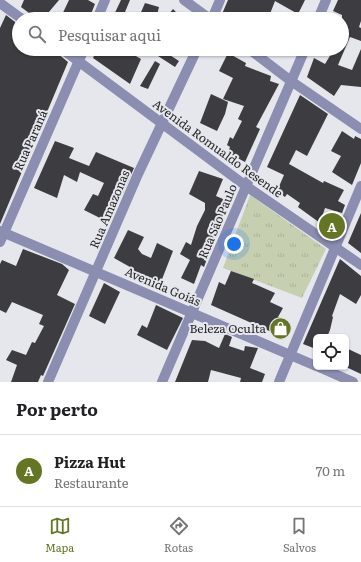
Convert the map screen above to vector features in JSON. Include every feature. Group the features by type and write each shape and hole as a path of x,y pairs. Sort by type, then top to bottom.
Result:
{"street":[{"path":"100,12 105,0"},
{"path":"184,0 201,12"},
{"path":"214,12 220,0"},
{"path":"321,12 326,0"},
{"path":"0,3 12,12"},
{"name":"Avenida Romualdo Resende","path":"71,56 246,186 336,246 361,265"},
{"name":"Rua Paraná","path":"1,235 80,56"},
{"name":"Rua Amazonas","path":"48,382 161,122 194,56"},
{"path":"258,56 291,82 361,129"},
{"name":"Rua São Paulo","path":"162,382 302,56"},
{"path":"279,382 361,186"},
{"name":"Avenida Goiás","path":"1,235 96,271 313,365"},
{"path":"326,370 353,382"}],"green space":[{"path":"250,195 326,249 302,298 223,268"}],"building":[{"path":"24,0 59,0 49,12 28,12 21,7"},
{"path":"69,0 88,0 95,4 92,12 63,12"},
{"path":"121,0 130,0 125,12 115,12"},
{"path":"228,0 305,0 299,12 294,12 275,1 271,12 223,12"},
{"path":"338,0 361,0 361,21 359,27 361,28 361,41 350,37 349,39 349,12 333,11"},
{"path":"145,3 159,7 158,12 141,12"},
{"path":"6,15 12,20 12,56 61,56 68,62 0,224 0,28"},
{"path":"361,49 361,87 341,85 334,96 307,77 314,58 325,64 330,56 342,56 338,65 352,70"},
{"path":"94,56 136,56 141,59 130,84 93,58"},
{"path":"158,56 171,56 179,61 175,67"},
{"path":"226,56 233,56 246,63 245,66 271,76 270,81 279,84 256,127 260,129 245,162 228,153 230,147 227,145 230,137 233,139 242,121 238,119 244,106 223,99 233,78 219,71"},
{"path":"155,61 160,64 148,89 140,86"},
{"path":"211,94 228,102 225,114 217,131 200,123"},
{"path":"300,95 328,114 307,156 296,150 289,164 323,183 324,181 344,190 338,201 345,205 342,213 325,208 320,223 298,207 300,203 287,194 285,197 277,191 284,175 267,167"},
{"path":"342,131 354,139 355,136 361,139 361,163 352,185 332,172 341,156 331,151"},
{"path":"55,141 74,148 69,158 89,166 96,152 134,168 123,193 120,192 110,223 84,210 93,194 98,196 104,183 80,172 77,182 64,175 57,198 34,188"},
{"path":"199,171 223,179 216,196 230,202 224,212 204,267 201,265 194,284 181,278 190,260 180,254 186,242 191,245 197,226 205,210 205,203 189,194"},
{"path":"361,213 361,253 348,243"},
{"path":"128,230 144,237 138,249 142,254 151,258 157,243 173,251 159,287 128,272 130,267 114,258"},
{"path":"23,249 62,264 69,270 57,295 75,304 43,376 41,375 38,382 11,382 17,365 6,360 12,350 26,355 32,342 35,343 44,326 39,324 43,315 12,302 6,313 0,310 0,264 2,260 16,266"},
{"path":"340,259 361,276 361,295 356,304 340,294 332,316 328,334 313,334 313,348 303,344"},
{"path":"231,271 254,279 252,283 275,293 270,302 283,308 278,317 291,324 285,338 211,305 219,282 225,285"},
{"path":"104,283 120,292 105,324 89,316"},
{"path":"156,305 183,318 167,350 137,335 142,325 147,328"},
{"path":"225,334 232,337 229,346 244,351 245,346 258,348 250,368 265,374 262,382 240,382 241,378 211,370 208,382 175,382 192,340 205,341 219,348"},
{"path":"349,349 361,355 361,374 349,368"}],"place":[{"name":"Pizza Hut","path":"332,226"},
{"name":"Beleza Oculta","path":"281,328"}]}
